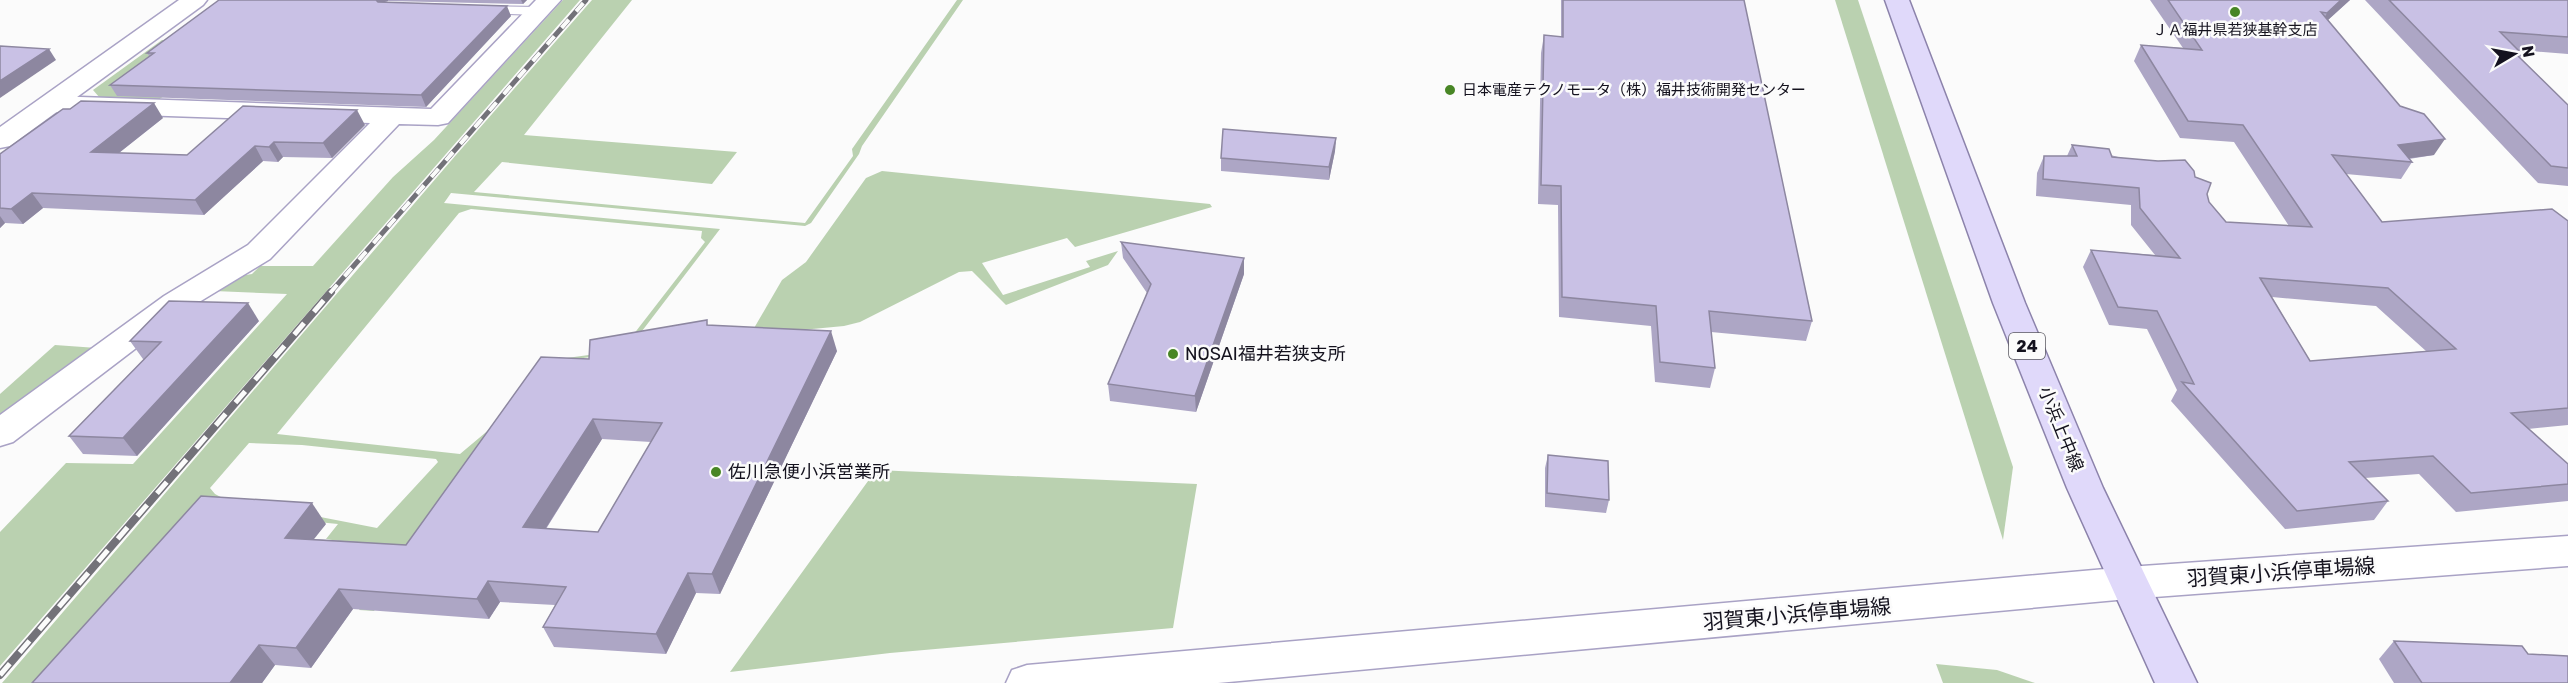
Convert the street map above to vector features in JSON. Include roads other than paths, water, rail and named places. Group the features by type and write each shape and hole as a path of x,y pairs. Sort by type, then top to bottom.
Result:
{"main road":[{"name":"小浜上中線","path":"1897,0 2009,303 2085,488 2176,683"}],"street":[{"path":"0,140 195,0"},
{"path":"51,104 438,117 544,6"},
{"path":"0,433 175,303 259,252 392,116"},
{"name":"羽賀東小浜停車場線","path":"1027,683 2128,583 2568,550"}],"lane":[{"path":"469,9 544,6"}],"railway":[{"path":"330,293 586,0"},
{"path":"0,675 331,292"}],"place":[{"name":"ＪＡ福井県若狭基幹支店","path":"2235,12"},
{"name":"日本電産テクノモータ（株）福井技術開発センター","path":"1450,90"},
{"name":"NOSAI福井若狭支所","path":"1173,354"},
{"name":"佐川急便小浜営業所","path":"716,472"}]}
